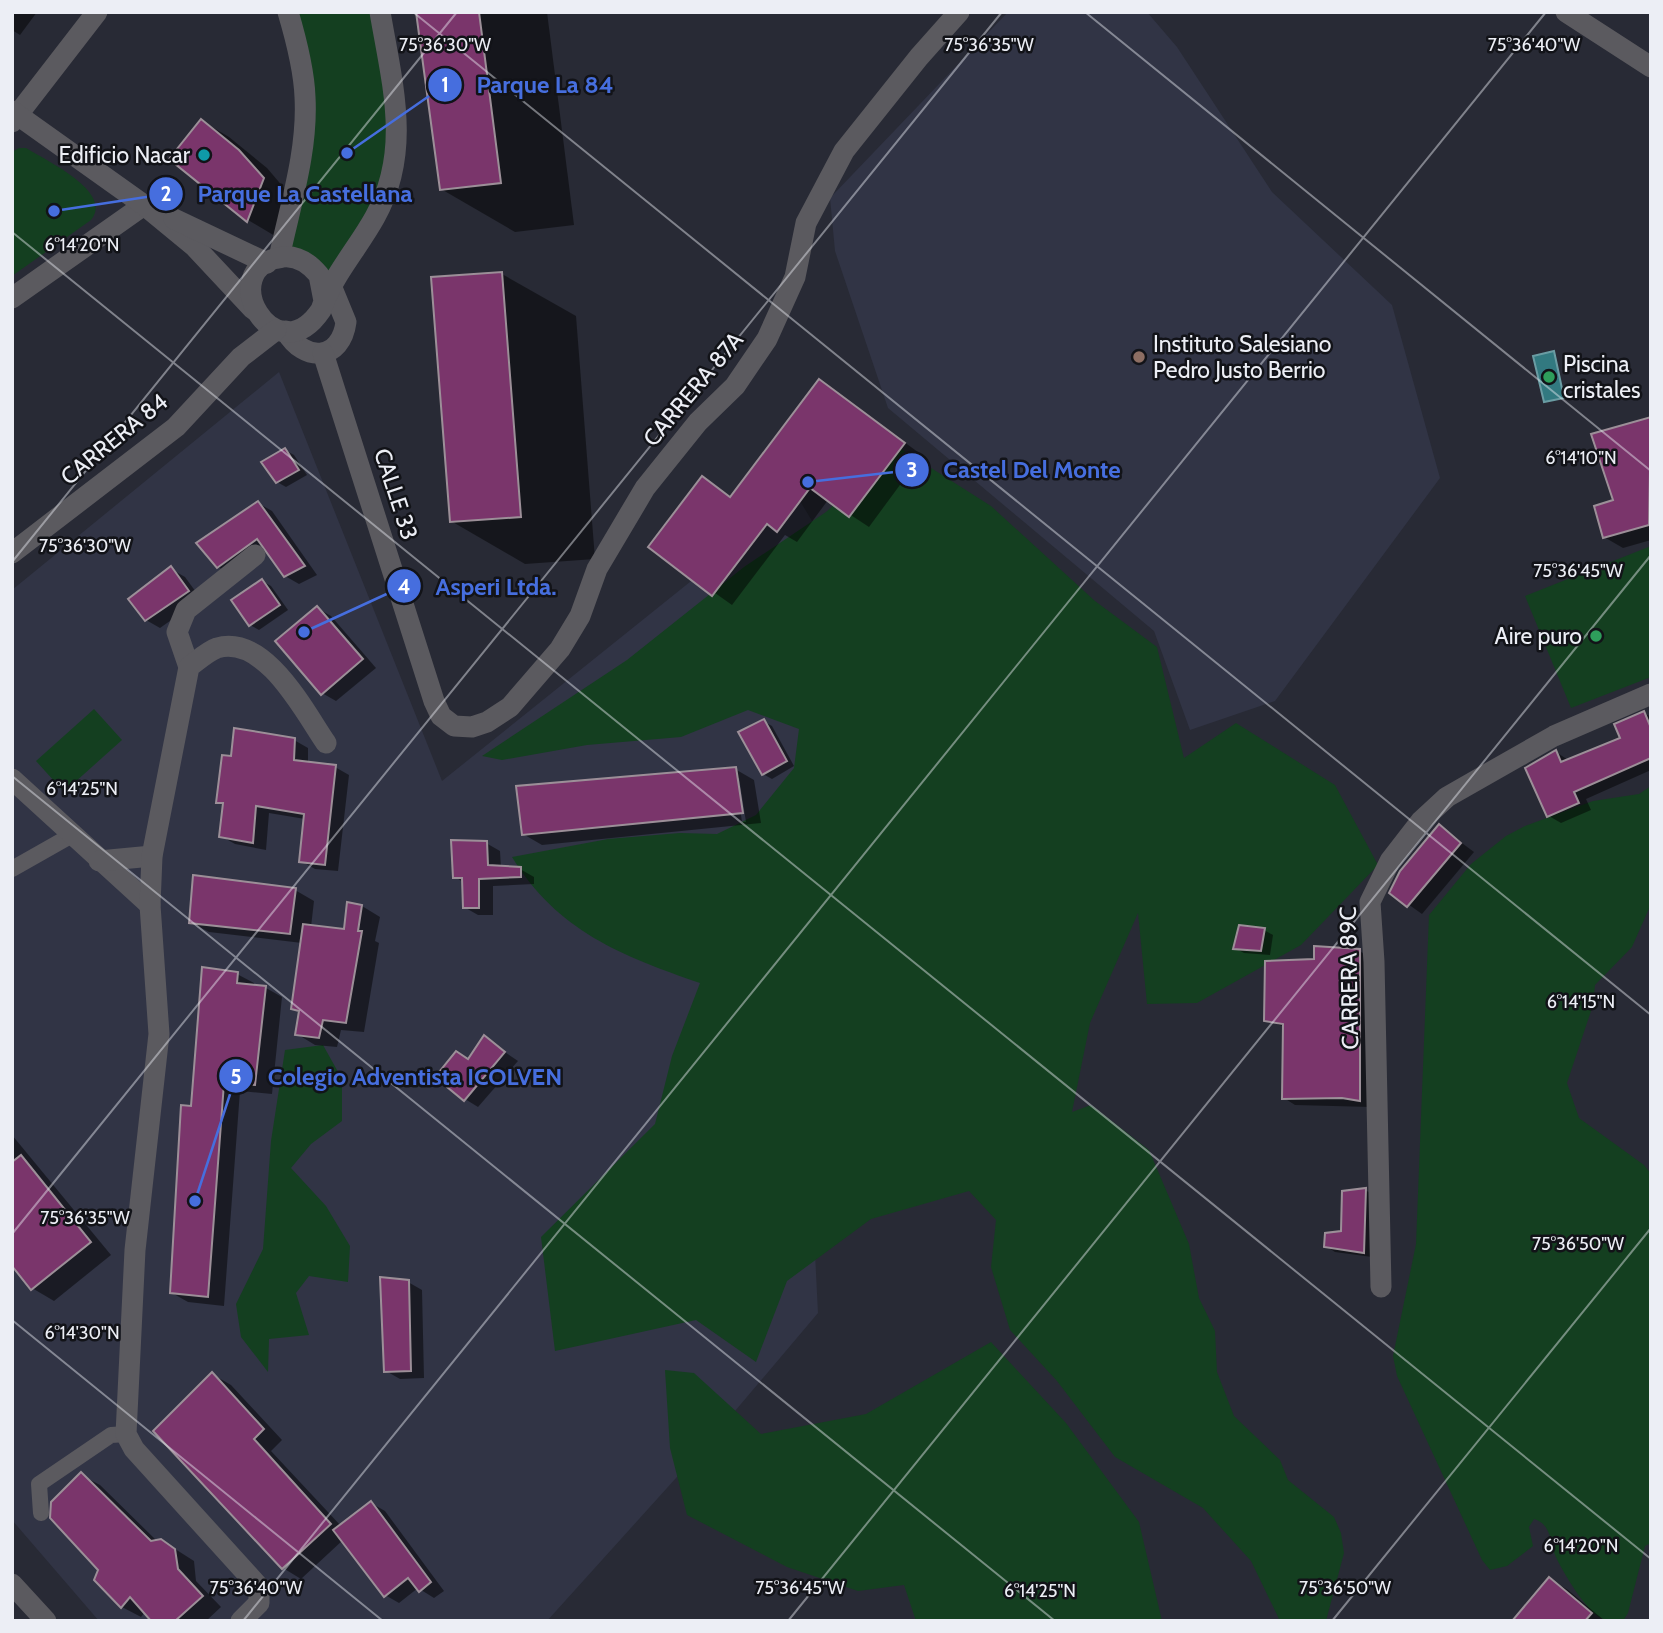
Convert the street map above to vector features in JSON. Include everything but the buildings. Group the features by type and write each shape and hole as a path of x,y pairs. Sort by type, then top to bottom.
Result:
{"street":[{"path":"97,12 14,116 144,205 195,247 294,346 302,351 323,353 337,345 345,331 346,322 313,267 298,258 273,260 144,205"},
{"path":"288,12 305,96 300,159 273,260 253,278 250,299 269,322 306,326 314,319 380,208 394,172 398,140 396,105 380,12"},
{"name":"CARRERA 87A","path":"454,726 472,727 510,707 560,649 580,616 597,569 645,488 698,422 735,386 768,339 795,277 806,223 844,152 919,57 959,12"},
{"path":"1566,12 1651,67"},
{"path":"12,298 144,205"},
{"name":"CARRERA 84","path":"12,553 176,427 241,357 269,322"},
{"name":"CALLE 33","path":"323,353 396,579 419,662 441,716 454,726"},
{"path":"241,1621 259,1603 259,1587 134,1449 126,1434 135,1250 159,1034 150,905 152,856 189,667 177,632 186,610 255,555"},
{"path":"189,667 217,649 242,648 261,657 279,676 326,743"},
{"name":"CARRERA 89C","path":"1381,1287 1370,902 1390,861 1421,821 1447,797 1554,736 1651,694"},
{"path":"12,779 150,905"},
{"path":"12,869 72,835"},
{"path":"99,860 152,856"},
{"path":"41,1513 39,1485 111,1435 126,1434"},
{"path":"12,1584 47,1621"}],"shaded area":[{"name":"Instituto Salesiano Pedro Justo Berrio","path":"1008,12 1147,12 1177,47 1272,192 1392,305 1440,478 1275,701 1190,730 1154,631 888,408 835,251 830,198"},
{"path":"279,372 442,781 797,496 872,621 812,1193 818,1313 713,1437 547,1621 99,1621 12,1520 12,590"}],"green space":[{"path":"286,12 380,12 395,164 323,284 279,258 302,142"},
{"path":"26,148 75,178 86,188 96,209 91,220 12,276 12,152"},
{"path":"898,447 991,506 1095,601 1157,647 1184,758 1236,723 1335,785 1378,865 1301,945 1197,1003 1147,1004 1138,913 1090,1023 1072,1112 1091,1105 1149,1150 1189,1244 1199,1298 1215,1331 1217,1372 1234,1416 1280,1460 1288,1480 1334,1517 1341,1533 1344,1553 1326,1621 1280,1621 1251,1561 1203,1508 1115,1457 1057,1381 1010,1330 991,1267 996,1220 969,1191 871,1219 787,1281 756,1362 696,1320 555,1351 541,1237 655,1124 672,1056 700,983 618,951 594,938 549,904 512,857 608,839 680,833 717,834 756,815 794,768 799,729 748,710 681,737 587,745 502,760 482,756 627,660 744,567 826,512"},
{"name":"Aire puro","path":"1651,546 1651,677 1571,708 1525,596"},
{"path":"94,709 122,740 64,792 36,761"},
{"path":"1651,786 1651,904 1632,947 1595,985 1593,1005 1567,1083 1579,1118 1644,1165 1651,1174 1651,1543 1645,1546 1628,1613 1623,1621 1615,1621 1595,1614 1582,1599 1558,1562 1547,1529 1540,1521 1534,1519 1529,1527 1533,1546 1507,1566 1490,1570 1482,1560 1397,1376 1393,1356 1416,1244 1429,915 1471,864 1506,836 1525,826 1593,801 1639,794"},
{"path":"323,1045 342,1079 342,1121 311,1144 291,1168 326,1206 350,1246 348,1282 309,1276 296,1293 309,1335 269,1339 268,1372 241,1337 236,1304 263,1249 271,1141 285,1050"},
{"path":"991,1342 1066,1423 1139,1522 1162,1621 916,1621 904,1585 858,1591 787,1567 687,1515 670,1448 665,1370 694,1373 761,1434 866,1414"}],"water":[{"name":"Piscina cristales","path":"1554,351 1564,398 1544,402 1533,356"}],"place":[{"name":"Parque La 84","path":"347,153"},
{"name":"Edificio Nacar","path":"204,155"},
{"name":"Parque La Castellana","path":"54,211"},
{"name":"Instituto Salesiano Pedro Justo Berrio","path":"1139,357"},
{"name":"Piscina cristales","path":"1549,377"},
{"name":"Castel Del Monte","path":"808,482"},
{"name":"Asperi Ltda.","path":"304,632"},
{"name":"Aire puro","path":"1596,636"},
{"name":"Colegio Adventista ICOLVEN","path":"195,1201"}]}
